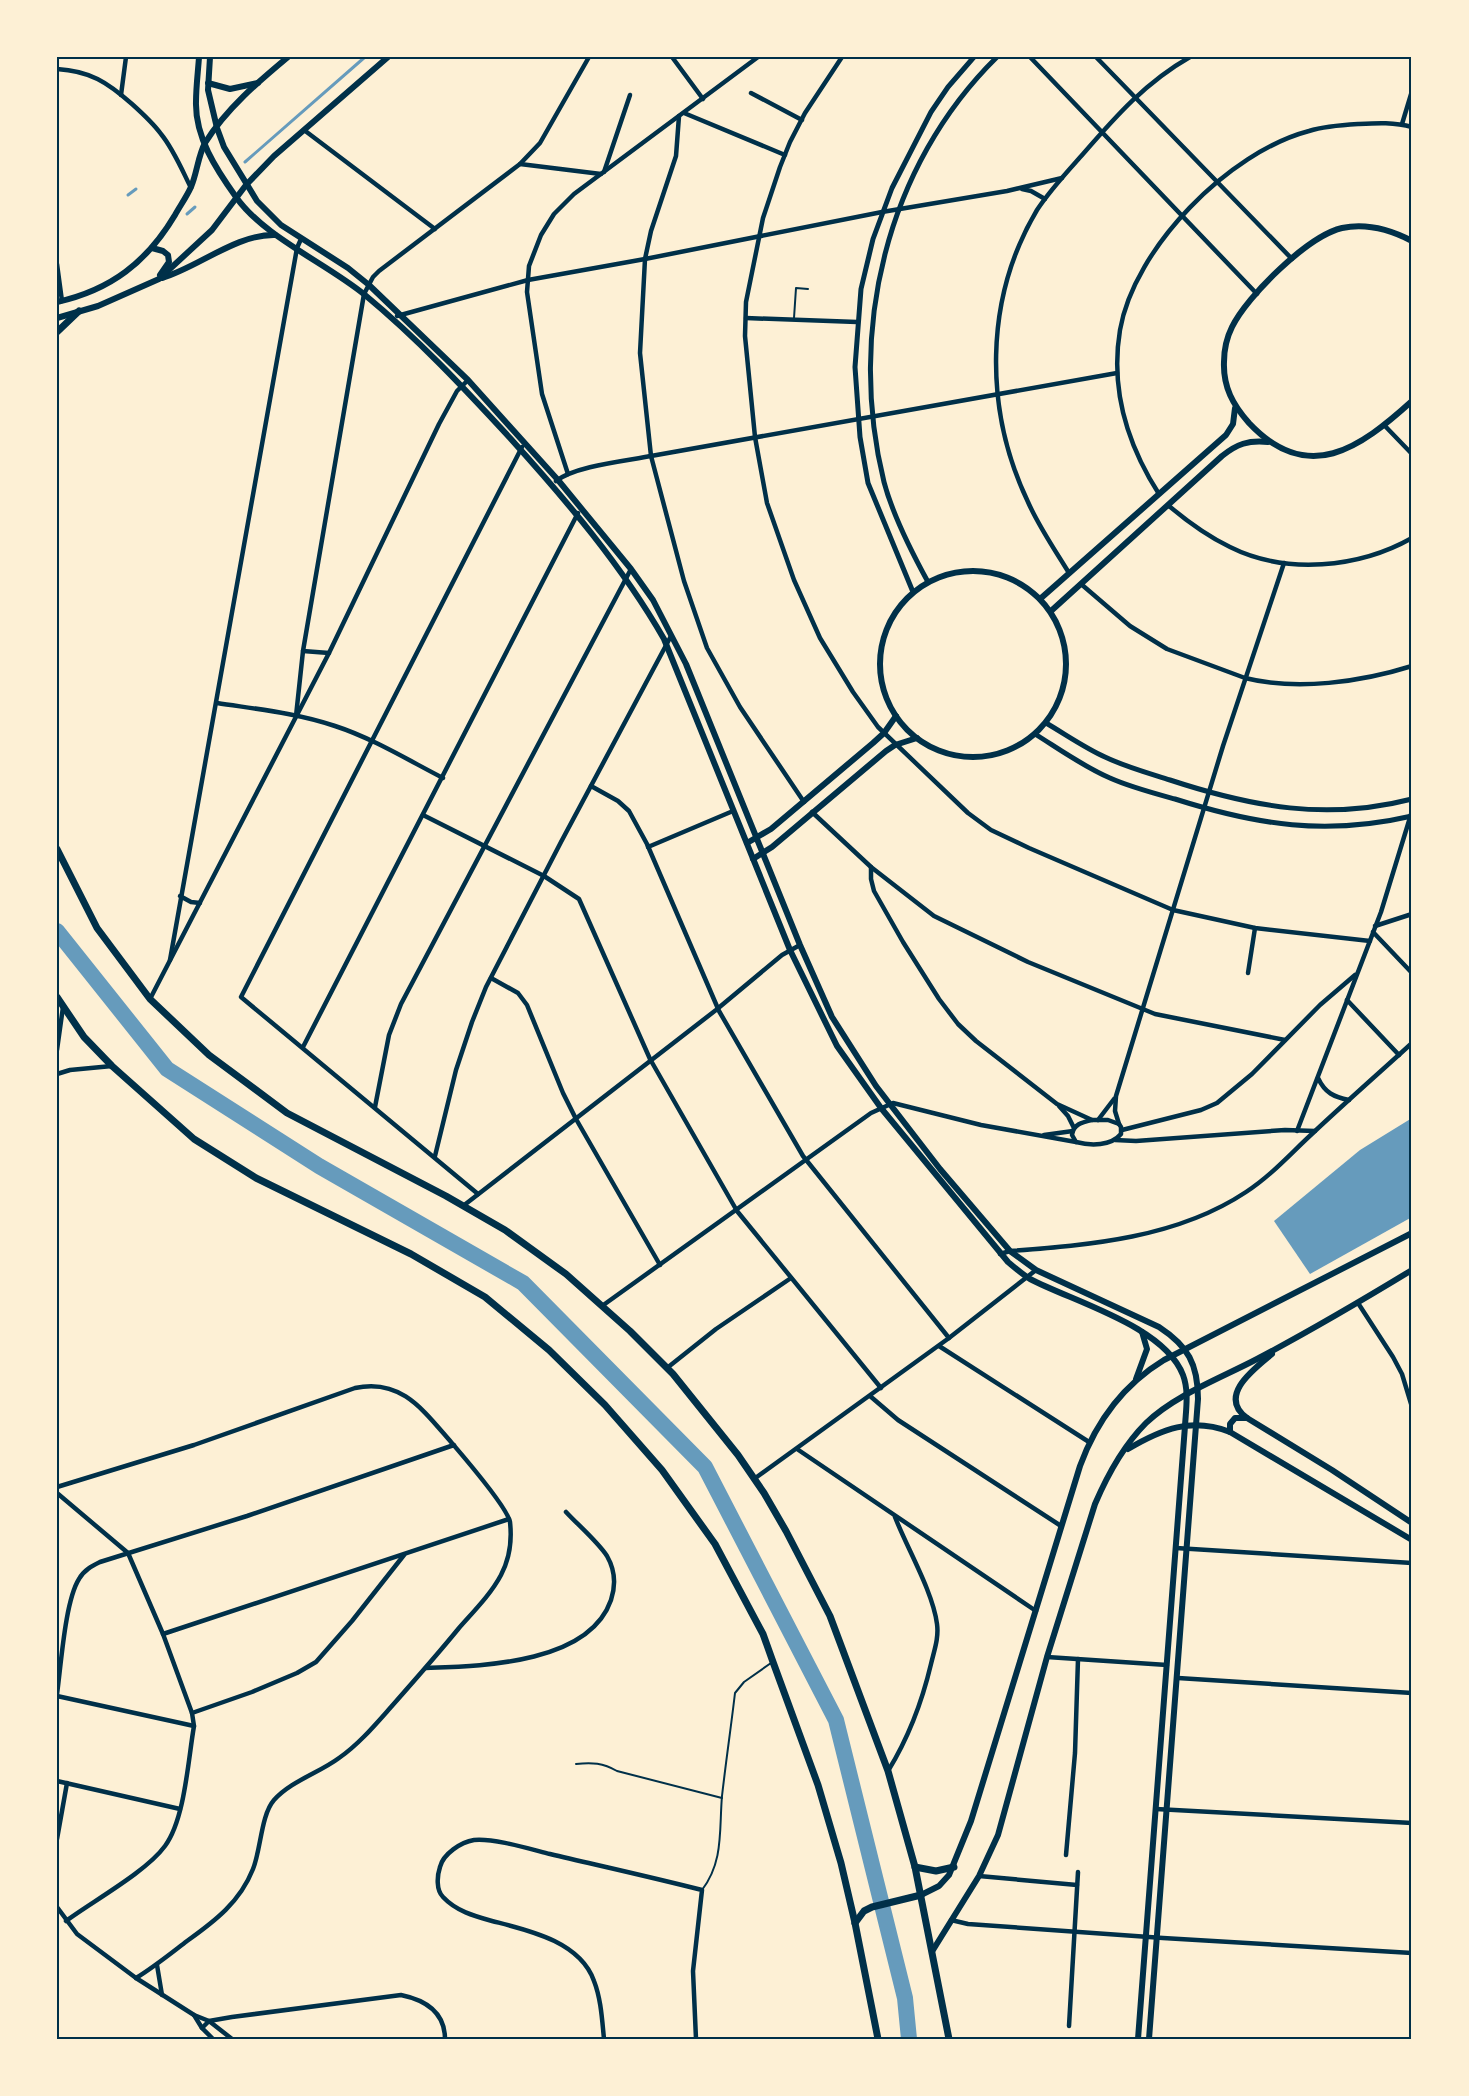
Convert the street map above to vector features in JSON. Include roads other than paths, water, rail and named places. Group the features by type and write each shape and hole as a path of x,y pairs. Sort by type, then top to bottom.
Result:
{"highway":[{"path":"57,333 79,311"},
{"path":"57,849 97,928 150,999 209,1055 287,1113 505,1230 566,1275 630,1330 667,1368 712,1421 754,1479 786,1532 830,1616 888,1771 915,1867 949,2039"},
{"path":"57,997 84,1037 112,1066 194,1139 256,1178 411,1254 485,1297 549,1350 605,1405 662,1470 715,1544 763,1634 818,1785 846,1883 878,2039"},
{"path":"915,1867 936,1871 954,1867"},
{"path":"855,1923 864,1911 872,1907 921,1895"}],"main road":[{"path":"199,57 195,104 204,145 236,198 247,211 276,235 364,294 462,386 552,485 626,578 645,606 666,646 790,950 837,1046 881,1108 1000,1254 1028,1278 1142,1331 1172,1356 1183,1376 1187,1395 1185,1426 1138,2039"},
{"path":"210,57 208,83 210,104 224,147 246,185 271,216 301,239 348,268 369,285 468,380 583,509 653,600 686,664 800,945 832,1017 889,1104 940,1169 1010,1251 1036,1270 1176,1338 1190,1357 1198,1390 1196,1425 1149,2039"},
{"path":"60,301 97,290 127,273 152,248 191,188 204,145 258,82 288,57"},
{"path":"158,280 212,231 246,185 274,156 388,57"},
{"path":"208,83 230,89 258,82"},
{"path":"1412,241 1386,230 1362,226 1342,228 1320,236 1292,259 1246,305 1227,341 1224,362 1225,383 1235,408 1269,442 1286,451 1301,455 1333,454 1356,445 1385,426 1412,401"},
{"path":"57,318 98,306 186,269 248,239 276,235"},
{"path":"152,248 163,250 168,255 169,262 158,280"},
{"path":"1040,599 1227,435 1233,424 1235,408"},
{"path":"1050,612 1233,447 1248,441 1269,442"},
{"path":"978,570 1012,579 1027,587 1050,612 1060,629 1067,668 1060,697 1046,723 1025,742 1002,753 977,757 946,753 917,738 896,716 882,685 880,651 884,634 891,618 913,592 928,582 960,571 978,570"},
{"path":"747,843 758,838 804,802 884,733 896,716"},
{"path":"753,859 895,745 917,738"},
{"path":"921,1895 939,1886 954,1867 982,1790 1061,1526 1089,1442 1122,1393 1150,1368 1412,1233"},
{"path":"933,1950 979,1876 998,1835 1047,1657 1095,1504 1103,1485 1124,1452 1146,1424 1187,1395 1358,1303 1412,1270"},
{"path":"1136,1380 1147,1349 1142,1331"},
{"path":"1280,1346 1249,1375 1237,1391 1236,1404 1247,1418 1412,1523"},
{"path":"1230,1432 1230,1424 1235,1418 1247,1418"},
{"path":"1124,1452 1152,1435 1185,1426 1217,1427 1230,1432 1412,1540"}],"street":[{"path":"122,95 126,57"},
{"path":"296,716 303,651 364,294 379,271 520,164 540,142 589,57"},
{"path":"672,57 703,99"},
{"path":"676,62 683,57"},
{"path":"568,474 546,410 540,382 528,292 529,266 533,252 554,214 574,194 758,57"},
{"path":"842,57 802,120 785,154 763,218 746,302 745,336 755,437 767,502 809,616 853,692 895,745 968,813 991,830 1173,910 1255,928 1370,940"},
{"path":"913,592 868,483 860,437 855,368 857,321 861,289 873,239 892,188 931,112 948,87 974,57"},
{"path":"928,582 884,482 872,416 871,337 874,299 898,209 912,178 942,123 980,74 997,57"},
{"path":"1029,57 1257,294"},
{"path":"1096,57 1292,259"},
{"path":"1070,573 1037,520 1017,476 1009,449 998,393 995,350 1003,297 1030,223 1045,199 1134,97 1190,57"},
{"path":"57,69 93,75 108,83 122,95 162,134 191,188"},
{"path":"1402,124 1412,91"},
{"path":"751,93 802,120"},
{"path":"602,173 630,95"},
{"path":"681,114 785,154"},
{"path":"681,114 676,156 651,231 645,259 640,353 651,456 684,581 706,648 740,707 804,802"},
{"path":"1159,494 1132,444 1122,415 1117,373 1120,329 1130,297 1146,263 1164,236 1217,183 1258,153 1282,141 1308,131 1335,125 1385,122 1412,127"},
{"path":"304,130 435,229"},
{"path":"520,164 602,173"},
{"path":"392,319 400,313 528,280 898,209 1020,189 1062,178"},
{"path":"1020,189 1031,190 1045,199"},
{"path":"170,960 297,248 301,239"},
{"path":"57,264 60,301"},
{"path":"746,318 857,321"},
{"path":"552,485 568,474 651,456 1117,373"},
{"path":"150,999 328,653 439,424 468,380"},
{"path":"1385,426 1412,454"},
{"path":"478,1194 241,997 520,449 526,443"},
{"path":"1169,506 1206,535 1232,549 1284,563 1325,565 1356,560 1378,554 1412,538"},
{"path":"303,1047 576,515 583,509"},
{"path":"1122,1130 1115,1110 1116,1096 1209,792 1284,563"},
{"path":"375,1107 394,1018 631,569"},
{"path":"1081,584 1130,626 1167,649 1245,678 1258,681 1311,683 1356,681 1412,666"},
{"path":"435,1156 456,1070 491,978 671,636"},
{"path":"303,651 328,653"},
{"path":"217,703 296,716 333,725 443,778"},
{"path":"1046,723 1115,762 1248,802 1305,810 1360,809 1412,799"},
{"path":"1035,734 1109,778 1204,808 1253,820 1326,827 1359,826 1411,815 1373,932 1297,1131"},
{"path":"591,786 625,807 648,847 718,1008 806,1160 949,1338"},
{"path":"648,847 733,811"},
{"path":"812,812 871,867 934,916 1028,962 1155,1014 1285,1040"},
{"path":"423,814 544,876 575,895 583,905 651,1061 736,1211 881,1388"},
{"path":"871,867 874,891 903,942 955,1020 976,1041 1057,1104 1068,1116 1076,1142"},
{"path":"180,896 191,902 200,903"},
{"path":"1375,926 1412,914"},
{"path":"1248,973 1255,928"},
{"path":"1373,932 1412,973"},
{"path":"463,1206 790,950 800,945"},
{"path":"1122,1130 1201,1110 1217,1103 1240,1085 1320,1005 1357,974"},
{"path":"491,978 518,993 527,1005 576,1119 660,1265"},
{"path":"1347,1000 1399,1055"},
{"path":"57,1050 63,1007"},
{"path":"1000,1254 1132,1237 1182,1223 1245,1193 1270,1175 1412,1043"},
{"path":"57,1074 70,1070 112,1066"},
{"path":"1318,1078 1322,1087 1330,1094 1349,1100"},
{"path":"1095,1120 1116,1096"},
{"path":"602,1306 871,1113 889,1104 903,1105 981,1125 1066,1141 1096,1144 1115,1140 1136,1141 1315,1131"},
{"path":"1057,1104 1095,1120"},
{"path":"1042,1135 1073,1130 1080,1123 1095,1120 1108,1120 1119,1124"},
{"path":"1115,1140 1122,1130"},
{"path":"754,1479 939,1346 1036,1270"},
{"path":"667,1368 716,1329 791,1278"},
{"path":"1358,1303 1402,1374 1412,1407"},
{"path":"939,1346 1089,1442"},
{"path":"57,1487 194,1445 369,1385 397,1390 430,1418 454,1445 509,1519 507,1562 497,1582 426,1668 365,1735 339,1758 276,1798 268,1812 254,1867 240,1895 218,1918 157,1965 136,1978"},
{"path":"870,1396 898,1420 1061,1526"},
{"path":"194,1726 57,1695 67,1623 75,1586 85,1571 100,1562 247,1516 454,1445"},
{"path":"796,1449 1036,1611"},
{"path":"57,1493 128,1553 163,1634 192,1713 194,1726 180,1809 166,1845 159,1854 66,1921"},
{"path":"426,1668 499,1663 547,1652 573,1642 596,1624 610,1603 615,1582 612,1570 606,1556 566,1512"},
{"path":"888,1771 911,1729 926,1683 936,1642 937,1624 931,1601 895,1517"},
{"path":"163,1634 509,1519"},
{"path":"1176,1548 1412,1563"},
{"path":"192,1713 252,1692 297,1673 316,1662 404,1555"},
{"path":"1047,1657 1167,1665"},
{"path":"1066,1856 1078,1659"},
{"path":"1178,1678 1412,1693"},
{"path":"57,1781 180,1809"},
{"path":"57,1839 67,1783"},
{"path":"1156,1809 1412,1823"},
{"path":"604,2039 600,2000 594,1979 587,1966 576,1956 539,1933 471,1916 448,1902 441,1896 439,1889 438,1871 444,1857 467,1842 488,1841 702,1890 693,1971 696,2039"},
{"path":"1069,2026 1078,1872"},
{"path":"979,1876 1077,1885"},
{"path":"57,1907 77,1934 136,1978 194,2016 209,2021 232,2039"},
{"path":"951,1920 968,1924 1157,1938 1412,1953"},
{"path":"157,1965 162,1995"},
{"path":"202,2028 209,2021 401,1995 420,2000 431,2006 445,2029 445,2039"},
{"path":"194,2016 213,2039"}],"lane":[{"path":"794,318 796,288 808,289"},
{"path":"702,1890 711,1876 720,1851 722,1798 735,1693 744,1682 773,1662"},
{"path":"576,1764 593,1762 607,1765 617,1771 722,1798"}],"water":[{"path":"1412,1118 1412,1217 1310,1274 1274,1221 1360,1150"}],"waterway":[{"path":"245,162 365,57"},
{"path":"128,195 136,189"},
{"path":"187,214 195,207"},
{"path":"57,931 167,1069 319,1166 523,1283 705,1467 836,1720 905,1998 909,2039"}]}
